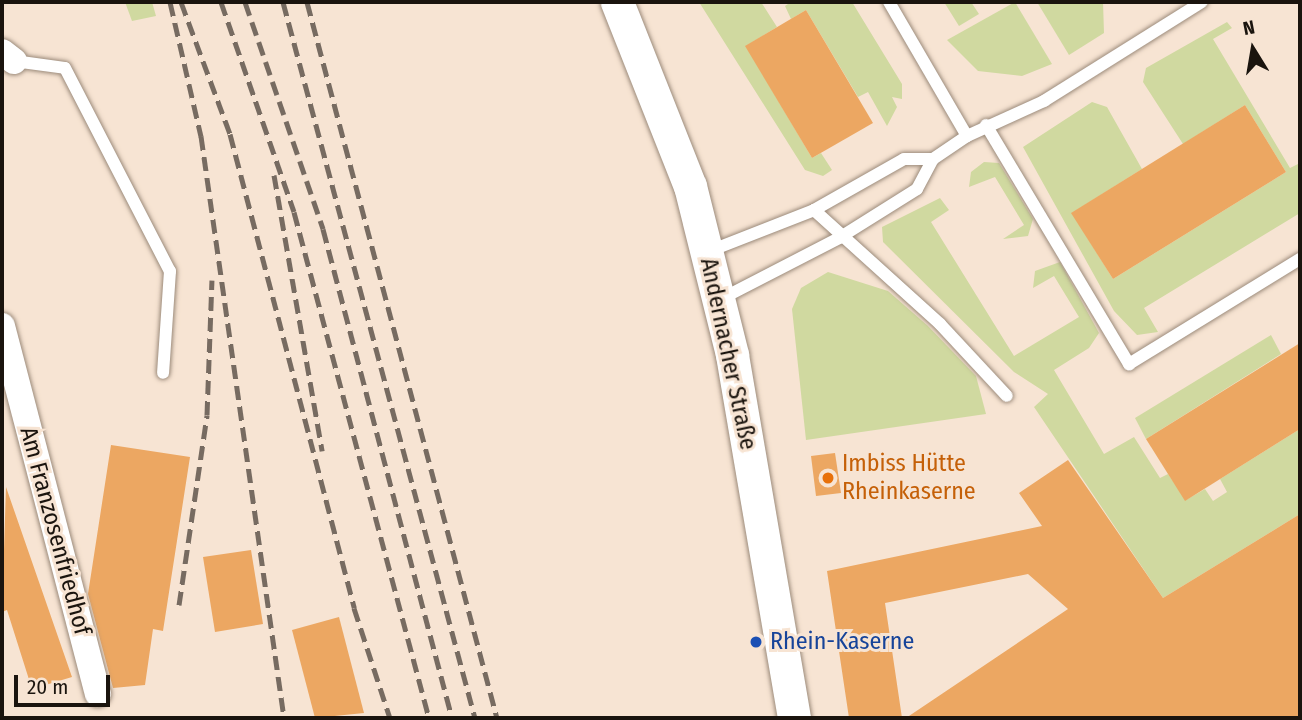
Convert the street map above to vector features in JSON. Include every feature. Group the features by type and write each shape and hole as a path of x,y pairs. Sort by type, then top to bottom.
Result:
{"street":[{"name":"Andernacher Straße","path":"617,2 658,91 719,300 794,718"},
{"name":"Am Franzosenfriedhof","path":"2,326 98,694"}],"lane":[{"path":"889,2 967,136"},
{"path":"719,300 839,238 917,189 933,159 967,136 986,125 1044,101 1202,2"},
{"path":"8,56 65,68 170,271 163,373"},
{"path":"986,125 1129,364 1300,259"},
{"path":"707,252 814,210 904,159 933,159"},
{"path":"814,210 839,238 940,324 1007,396"}],"green space":[{"path":"125,2 152,2 156,16 132,21"},
{"path":"699,2 761,2 777,27 746,46 812,158 821,153 832,170 823,176 805,170"},
{"path":"791,2 852,2 902,84 902,99 892,97 897,107 887,126 868,92 858,97 806,10 791,19 785,6"},
{"path":"944,2 971,2 979,14 959,26"},
{"path":"1015,2 1052,64 1022,76 978,71 947,40"},
{"path":"1037,2 1103,2 1104,33 1069,55"},
{"path":"1227,22 1232,28 1213,39 1290,168 1300,163 1300,213 1144,308 1158,332 1137,335 1114,311 1023,147 1092,102 1107,107 1142,169 1072,213 1113,279 1286,172 1245,105 1183,144 1143,82 1146,68"},
{"path":"984,162 999,163 1033,219 1028,236 1003,239 1024,225 995,177 969,187 971,172"},
{"path":"940,198 949,210 931,222 1014,356 1079,317 1054,276 1033,288 1035,271 1060,262 1099,333 1089,348 1054,370 1104,454 1134,437 1160,478 1168,474 1186,500 1205,489 1213,501 1227,492 1220,479 1300,429 1300,514 1163,598 1034,407 1048,394 1014,372 883,242 882,227"},
{"path":"828,272 888,291 928,326 976,376 986,414 806,440 792,309 801,288"},
{"path":"1271,335 1281,354 1146,439 1135,418"}],"building":[{"path":"806,10 873,123 812,158 745,46"},
{"path":"1245,105 1286,172 1113,279 1071,213"},
{"path":"1300,343 1300,429 1185,501 1146,439"},
{"path":"111,445 190,457 163,631 153,629 145,685 113,688 88,594"},
{"path":"835,453 841,493 816,496 811,456"},
{"path":"1068,460 1163,598 1300,514 1300,718 906,718 1068,609 1028,574 885,603 902,718 849,718 827,571 1042,526 1019,493"},
{"path":"6,487 72,677 32,689 7,610 2,612"},
{"path":"251,550 263,624 215,632 203,557"},
{"path":"339,617 364,713 315,718 292,630"}],"railway":[{"path":"170,2 201,136 284,718"},
{"path":"181,2 230,134 354,608 390,718"},
{"path":"221,2 294,212 429,718"},
{"path":"245,2 323,229 452,718"},
{"path":"283,2 475,718"},
{"path":"307,2 497,718"},
{"path":"274,175 322,451"},
{"path":"179,605 207,415 212,280"}],"place":[{"name":"Imbiss Hütte Rheinkaserne","path":"828,478"},
{"name":"Rhein-Kaserne","path":"756,642"}]}
